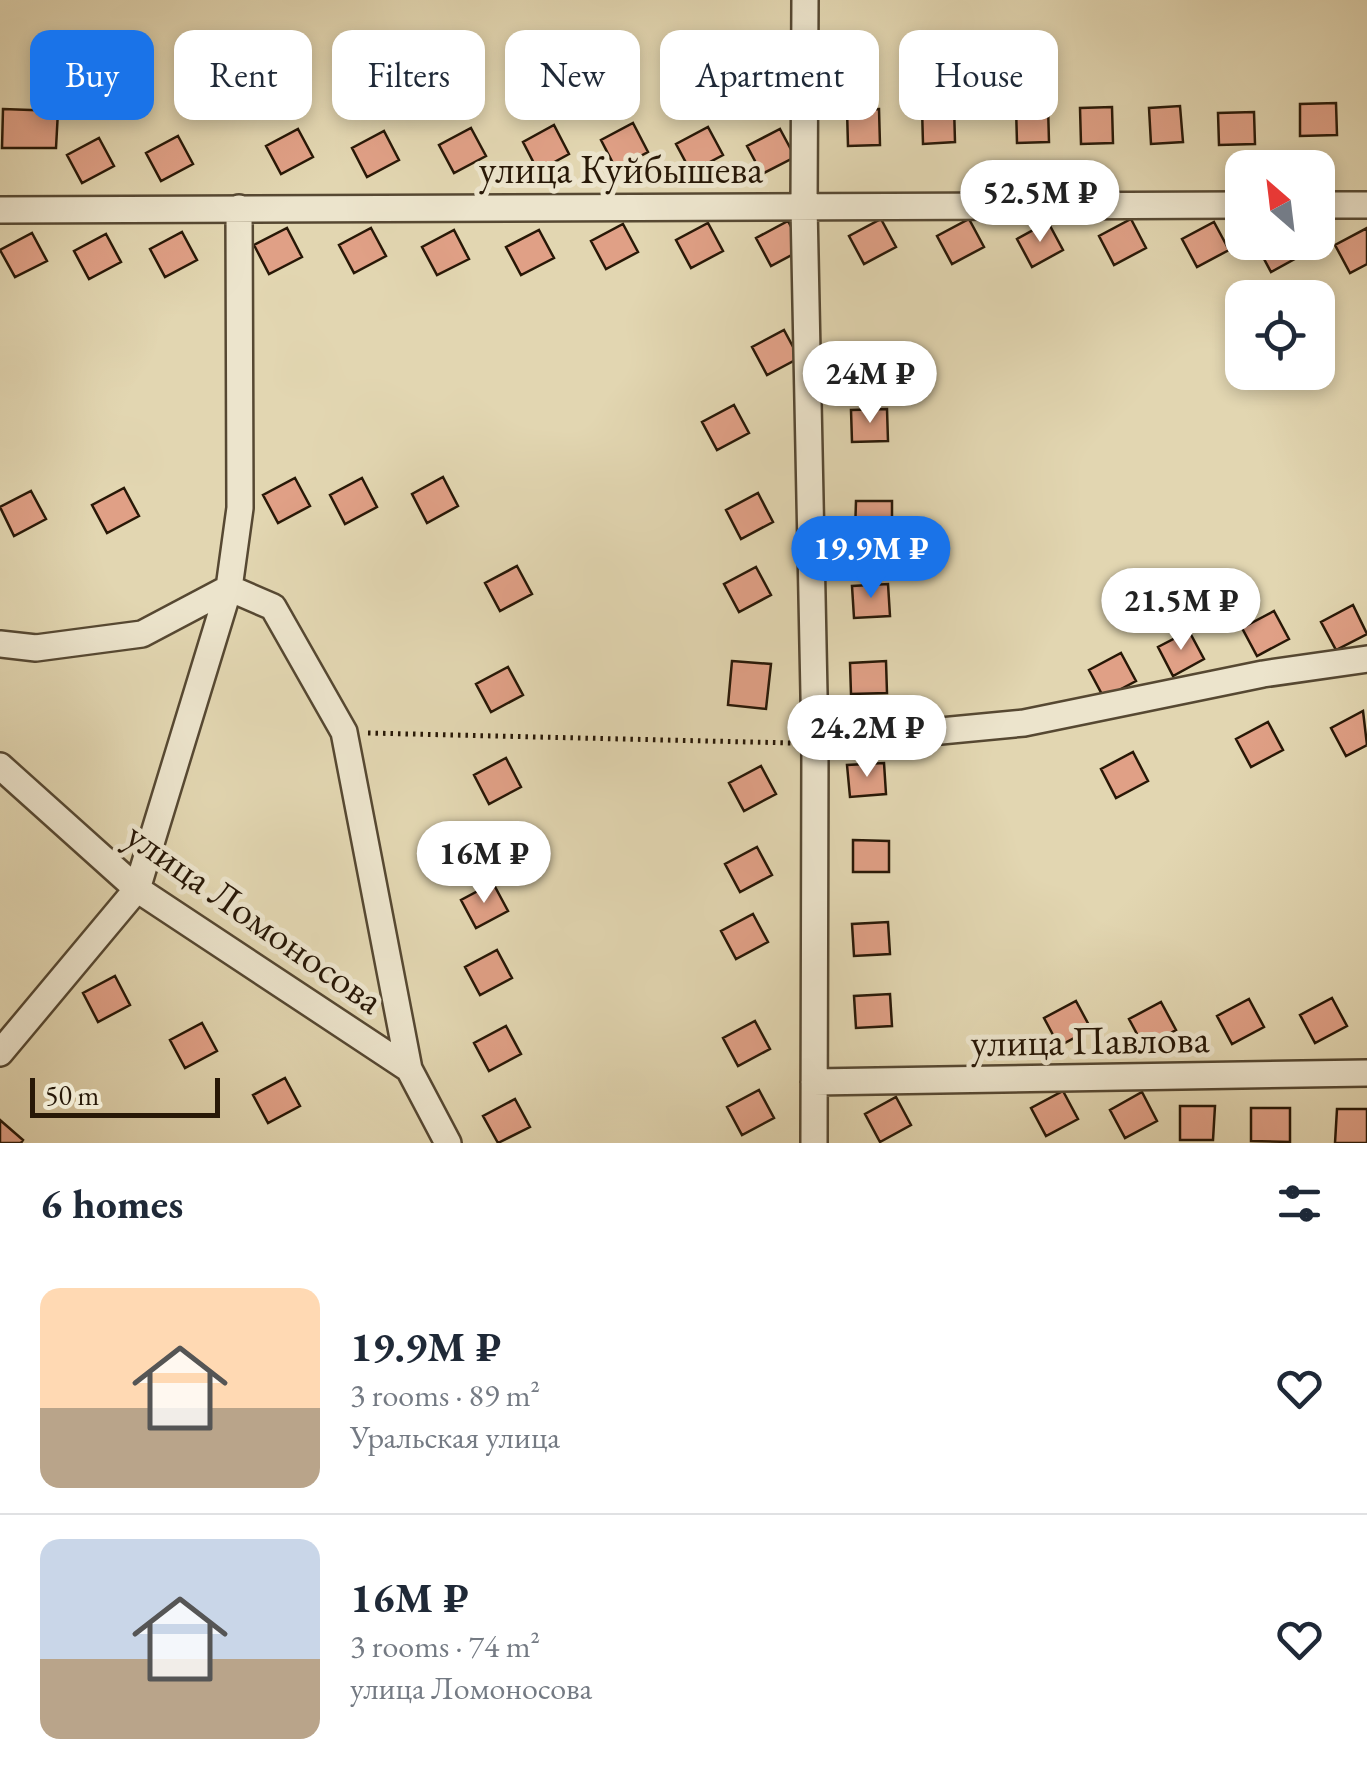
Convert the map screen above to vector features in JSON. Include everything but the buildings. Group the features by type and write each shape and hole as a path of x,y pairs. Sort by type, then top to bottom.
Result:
{"street":[{"path":"805,0 804,206 815,743 814,1143"},
{"name":"улица Куйбышева","path":"0,210 1225,205"},
{"path":"1335,205 1367,205"},
{"path":"0,1053 137,888 229,588 240,508 239,208"},
{"path":"0,644 36,648 142,634 229,588"},
{"path":"229,588 273,608 344,732 409,1069"},
{"path":"815,743 1024,723 1262,674 1367,659"},
{"name":"улица Ломоносова","path":"0,766 137,888 409,1069 448,1143"},
{"name":"улица Павлова","path":"814,1082 1367,1073"}],"path":[{"path":"344,732 815,743"}]}
